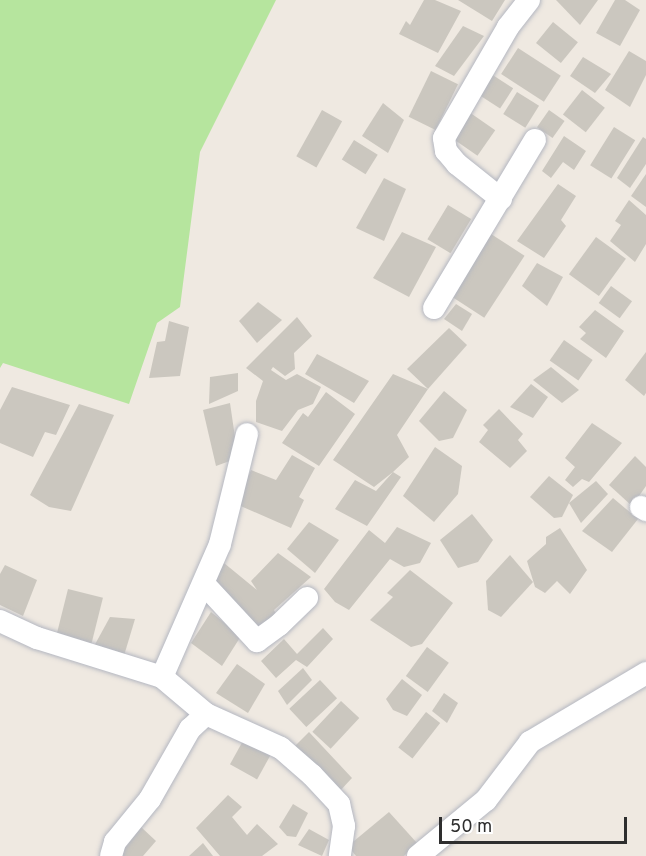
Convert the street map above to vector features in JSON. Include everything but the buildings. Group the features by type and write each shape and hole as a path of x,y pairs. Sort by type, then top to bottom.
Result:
{"street":[{"path":"501,199 457,164 446,151 444,138 508,27 529,0"},
{"path":"434,308 535,140"},
{"path":"162,677 220,544 247,434"},
{"path":"204,584 257,641 279,625 307,597"},
{"path":"0,621 37,638 162,677 206,714 281,748 312,775 339,804 344,826 340,856"},
{"path":"418,856 486,800 530,742 646,673"},
{"path":"111,856 115,842 150,799 190,729 206,714"}],"green space":[{"path":"0,0 276,0 200,152 180,307 157,323 129,404 3,363 0,368"}]}
